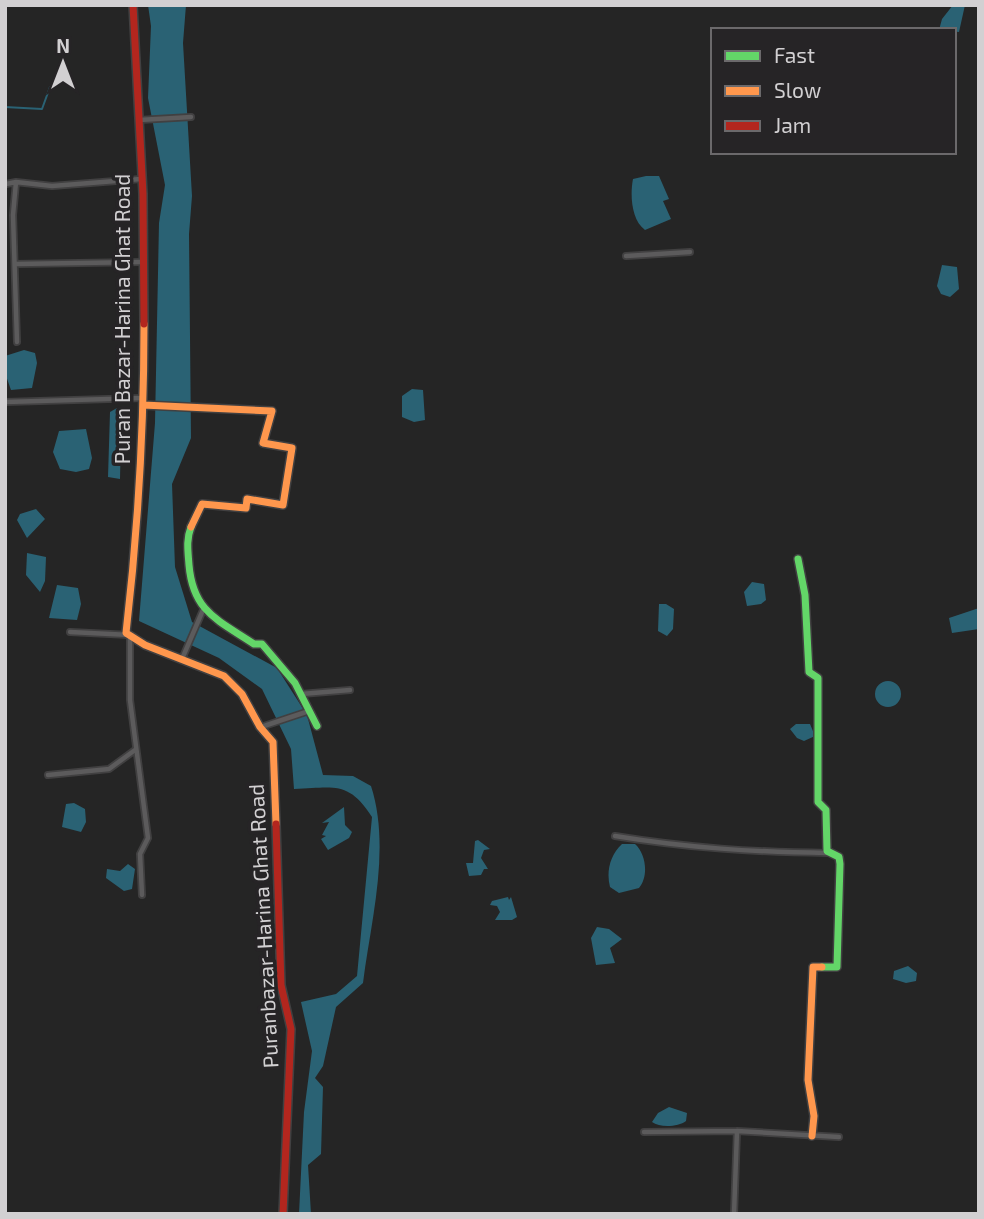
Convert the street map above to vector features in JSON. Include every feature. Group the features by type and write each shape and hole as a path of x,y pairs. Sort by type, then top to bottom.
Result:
{"main road":[{"name":"Puran Bazar-Harina Ghat Road","path":"128,634 135,559 143,401 142,179 133,5"},
{"path":"143,401 272,411 263,443 292,448 283,505 247,499 246,508 202,504 187,537 191,588 203,610 254,644 262,644 295,683 317,726"},
{"path":"798,558 805,595 808,673 818,678 818,802 826,809 829,853 839,857 841,864 837,967 813,967 808,1080 814,1116 813,1136"},
{"name":"Puranbazar-Harina Ghat Road","path":"128,634 145,645 224,676 242,694 260,727 273,742 281,985 291,1028 283,1214"}],"street":[{"path":"139,120 191,117"},
{"path":"6,184 16,182 52,186 142,179"},
{"path":"16,182 13,215 17,342"},
{"path":"626,256 690,252"},
{"path":"15,264 143,262"},
{"path":"5,402 143,401"},
{"path":"182,659 203,610"},
{"path":"70,632 128,634 130,700 148,838 140,855 142,895"},
{"path":"300,694 350,690"},
{"path":"260,727 309,711"},
{"path":"48,775 108,769 135,750"},
{"path":"615,836 661,845 829,853"},
{"path":"734,1214 737,1131"},
{"path":"644,1132 737,1131 839,1138"}],"water":[{"path":"148,5 186,5 183,43 192,196 189,234 191,438 172,484 175,567 192,622 277,668 307,715 323,775 353,776 371,786 377,810 377,884 363,983 336,1007 323,1066 315,1078 323,1087 321,1154 308,1165 311,1214 299,1214 304,1112 312,1051 301,1002 336,994 357,976 372,817 355,797 339,789 294,789 291,749 262,689 219,658 139,621 155,423 159,223 165,185 148,98 151,26"},
{"path":"953,5 965,5 959,32 956,32 956,28 940,28 942,19"},
{"path":"659,176 669,199 663,201 671,219 645,230 634,213 632,192 633,179"},
{"path":"942,265 957,267 959,289 950,297 941,294 937,286"},
{"path":"24,350 35,353 37,363 32,388 11,390 5,373 5,356"},
{"path":"412,389 423,390 425,420 414,422 402,417 402,396"},
{"path":"117,408 128,416 130,430 121,432 120,479 108,477 110,412"},
{"path":"86,429 92,458 89,469 76,472 60,469 53,452 59,431"},
{"path":"36,509 45,519 27,538 17,520 20,514"},
{"path":"27,553 46,557 45,581 40,592 26,575"},
{"path":"752,582 764,584 766,600 761,604 747,606 744,592"},
{"path":"57,585 78,588 81,604 77,620 49,618"},
{"path":"659,604 666,604 674,609 673,629 667,636 658,631"},
{"path":"979,608 979,629 952,633 949,618"},
{"path":"888,681 897,685 901,694 897,703 888,707 879,703 875,694 879,685"},
{"path":"796,724 810,724 815,736 804,741 797,738 790,729"},
{"path":"74,803 85,809 86,822 81,832 62,827 66,804"},
{"path":"344,807 345,825 352,832 349,838 328,850 321,839 326,836 322,835 329,822 322,823"},
{"path":"478,840 490,849 484,850 481,858 488,869 484,869 481,875 469,876 466,863 473,863 475,841"},
{"path":"622,844 635,844 639,848 645,871 639,888 619,893 610,887 608,876 612,858"},
{"path":"128,864 135,869 132,889 124,891 106,878 107,869 120,871"},
{"path":"508,897 509,900 511,897 517,917 512,920 495,920 500,912 497,906 490,905 492,901"},
{"path":"597,927 609,929 622,939 610,948 615,963 596,965 591,938"},
{"path":"908,966 917,973 916,981 906,983 893,979 894,971"},
{"path":"669,1107 687,1113 686,1121 669,1126 652,1122 658,1113"}],"waterway":[{"path":"5,107 42,109 50,87"}],"traffic: fast":[{"path":"191,527 188,541 191,581 202,604 229,628 254,644 262,644 295,683 317,726"},
{"path":"798,559 805,595 809,672 818,678 818,802 826,810 827,851 839,857 840,864 837,967 822,967"}],"traffic: slow":[{"path":"144,324 140,478 126,633 145,645 224,676 242,694 260,727 273,742 276,824"},
{"path":"143,405 272,411 263,443 292,448 283,505 247,499 246,508 202,504 191,527"},
{"path":"812,1136 814,1116 808,1080 813,967 822,967"}],"traffic: jam":[{"path":"133,5 143,194 144,324"},
{"path":"276,824 281,985 291,1029 283,1214"}]}
